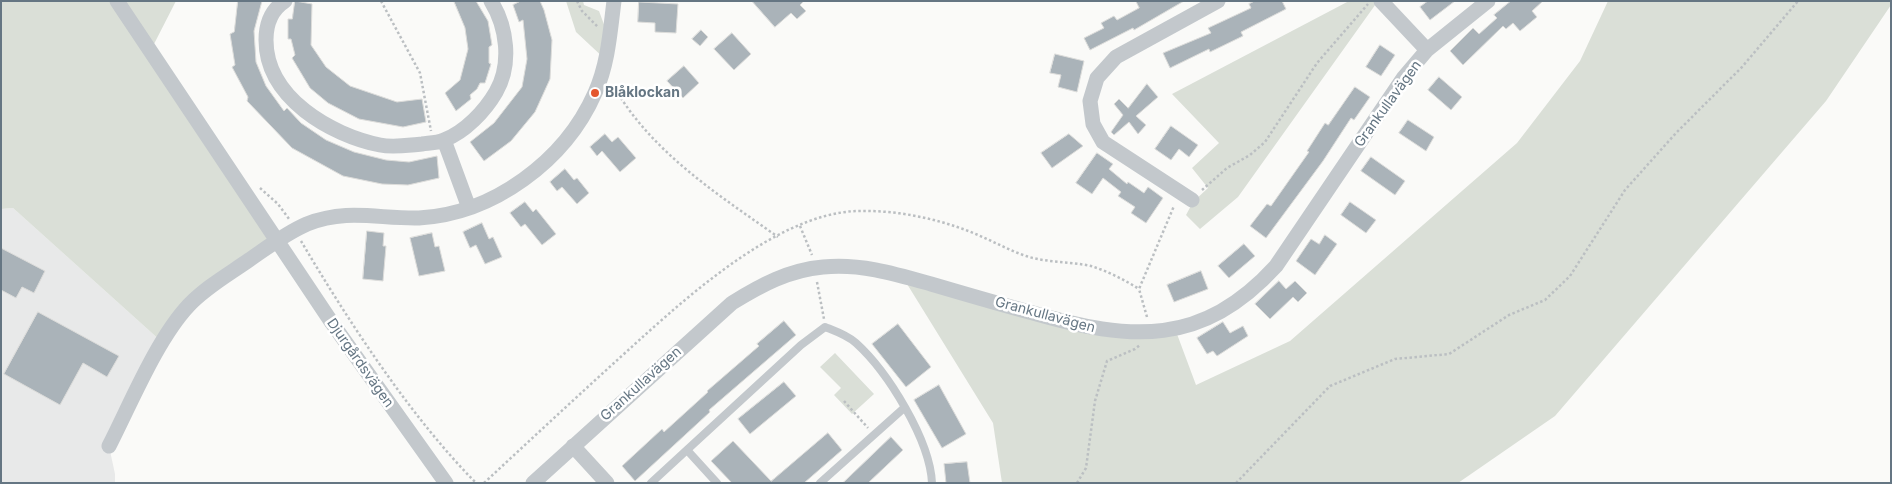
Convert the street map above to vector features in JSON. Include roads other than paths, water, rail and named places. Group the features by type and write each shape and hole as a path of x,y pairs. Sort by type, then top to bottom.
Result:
{"street":[{"name":"Djurgårdsvägen","path":"117,1 277,241 383,396 446,483"},
{"path":"285,1 278,6 270,17 266,33 266,47 274,72 294,100 326,125 347,136 382,146 404,146 439,141 483,111 500,85 506,56 505,42 491,1"},
{"path":"109,446 164,340 179,316 204,291 277,241 306,225 332,217 366,214 420,218 469,208 498,196 555,152 584,114 602,74 610,40 614,1"},
{"path":"1186,197 1103,142 1096,132 1091,116 1091,93 1101,71 1116,57 1218,1"},
{"path":"1381,1 1427,50"},
{"name":"Grankullavägen","path":"533,483 732,303 774,279 807,269 840,266 871,268 1084,327 1113,332 1151,333 1184,326 1214,315 1241,298 1265,277 1286,253 1404,77 1427,50 1488,1"},
{"path":"439,141 469,208"},
{"path":"573,446 607,483"}],"lane":[{"path":"651,483 801,345 825,327 855,342 888,381 926,450 932,466 932,483"},
{"path":"820,483 904,408"},
{"path":"687,450 717,483"}],"place":[{"name":"Blåklockan","path":"595,93"}]}
